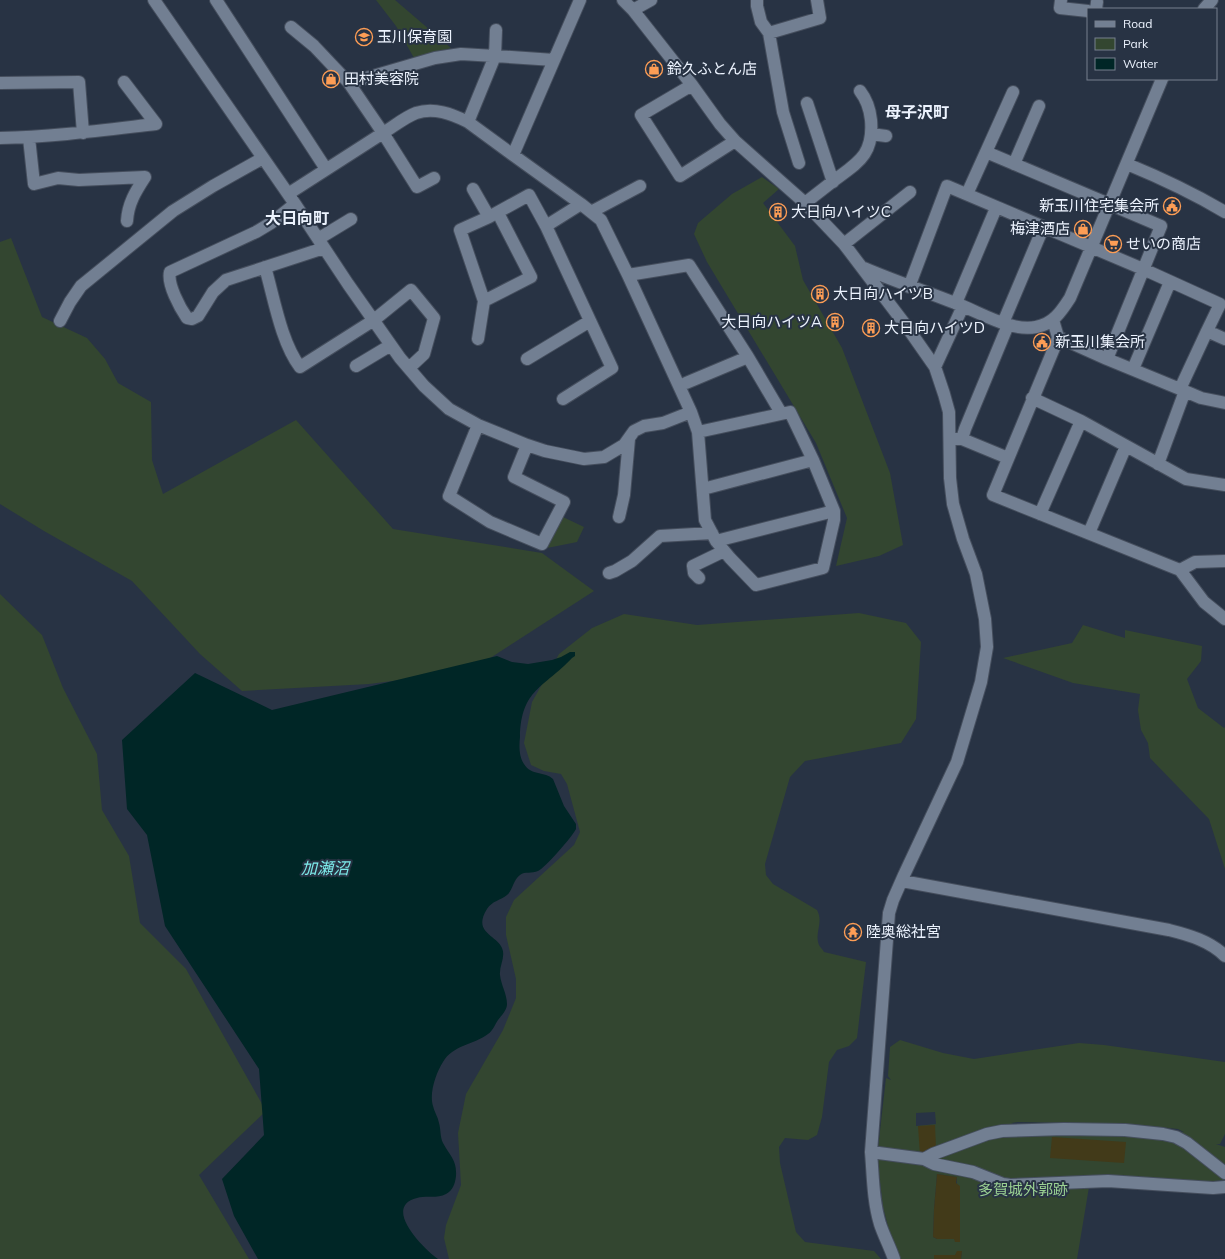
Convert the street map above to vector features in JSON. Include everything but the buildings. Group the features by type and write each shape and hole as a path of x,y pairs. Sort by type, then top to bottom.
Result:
{"street":[{"path":"154,0 391,345 424,386 449,408 478,425 527,445 545,451 584,459 604,457 624,445 634,431 639,428 663,423 691,412"},
{"path":"216,0 326,169"},
{"path":"514,155 580,0"},
{"path":"623,0 633,10 692,85 720,124 735,141 805,203 844,244 864,268 935,367 956,439 950,478 953,504 963,539 976,574 985,619 987,647 981,682 957,762 891,907 888,928 871,1152 872,1179 880,1223 894,1259"},
{"path":"633,10 651,0"},
{"path":"757,0 761,22 769,33 783,112 799,162"},
{"path":"769,33 820,18 817,0"},
{"path":"1061,0 1060,8 1087,11"},
{"path":"1205,8 1212,0"},
{"path":"290,27 314,46 349,83 417,187 434,178"},
{"path":"468,122 495,56 496,30"},
{"path":"349,83 435,58 461,54 554,60"},
{"path":"864,268 909,287 960,304 1006,324 1022,328 1037,327 1049,323 1059,314 1070,298 1162,80"},
{"path":"0,83 79,82 83,133"},
{"path":"0,138 29,138 156,124 124,82"},
{"path":"692,85 641,115 680,176 735,141"},
{"path":"805,203 856,165 869,146 871,134 870,113 864,96 860,91"},
{"path":"967,194 1013,92"},
{"path":"807,103 833,182"},
{"path":"1014,164 1039,106"},
{"path":"288,194 416,113 431,111 449,113 468,122 601,220 691,412 698,432 705,520 714,537 724,551 756,585 823,568 834,520 834,511 813,460 790,412 698,432"},
{"path":"871,134 886,136"},
{"path":"29,138 34,184 58,178 79,180 145,176 131,200 127,221"},
{"path":"986,152 1161,226 1107,359"},
{"path":"60,321 70,302 81,286 173,211 262,158"},
{"path":"1126,164 1160,177 1190,191 1225,212"},
{"path":"591,212 640,186"},
{"path":"909,287 948,186 1220,304 1207,331 1183,390 1158,464"},
{"path":"472,189 494,215 531,277 484,301"},
{"path":"844,244 910,192"},
{"path":"478,338 484,301 460,230 494,215 529,195 546,226 612,368 563,399"},
{"path":"295,204 271,223 256,232 170,272 169,281 182,312 187,318 192,319 198,316 213,292 226,280 265,267 321,243 351,219"},
{"path":"546,226 581,204"},
{"path":"935,367 996,208"},
{"path":"956,439 964,429 1043,228"},
{"path":"628,275 689,265 748,357 781,413"},
{"path":"265,267 286,342 292,357 300,367 374,320 411,290 434,318 424,354 409,368"},
{"path":"1133,369 1170,282"},
{"path":"1053,320 1058,337 1057,341 1032,398 993,495 1180,570 1204,602 1225,619"},
{"path":"527,359 590,321"},
{"path":"1207,331 1225,339"},
{"path":"1058,337 1201,398 1225,403"},
{"path":"356,366 391,345"},
{"path":"686,382 748,357"},
{"path":"1032,398 1081,421 1186,479 1225,485"},
{"path":"1040,514 1081,421"},
{"path":"478,425 449,496 490,522 542,544 564,502 514,476 527,445"},
{"path":"956,439 1008,458"},
{"path":"619,517 624,495 629,440"},
{"path":"1089,533 1126,446"},
{"path":"702,489 813,460"},
{"path":"609,573 632,561 660,536 714,537 834,511"},
{"path":"699,578 694,573 693,566 724,551"},
{"path":"1180,570 1195,562 1225,561"},
{"path":"902,881 1187,934 1202,940 1225,956"},
{"path":"924,1159 933,1154 974,1139 1002,1131 1064,1129 1125,1130 1176,1137 1187,1143 1225,1173"},
{"path":"871,1152 924,1159 934,1164 972,1172 1003,1184 1010,1185 1108,1181 1225,1188"}],"green space":[{"path":"376,0 395,0 451,48 414,58 396,26"},
{"path":"762,177 779,189 763,203 795,246 803,280 842,348 890,473 903,545 879,556 836,566 847,518 816,443 707,262 694,234 698,223 732,194"},
{"path":"11,238 42,317 87,338 105,359 118,383 151,402 152,460 163,494 296,420 393,529 542,553 594,591 470,671 369,684 242,691 200,654 132,581 0,504 0,242"},
{"path":"563,517 584,527 577,542 547,548"},
{"path":"0,594 42,635 63,688 97,754 102,810 129,856 140,923 186,969 266,1111 199,1175 249,1259 0,1259"},
{"path":"859,613 906,623 921,642 916,719 901,743 805,761 790,777 765,864 766,875 773,884 817,910 820,919 818,940 819,945 824,952 866,962 857,1038 849,1046 837,1050 829,1062 822,1117 817,1135 808,1140 785,1138 779,1147 780,1163 796,1232 805,1242 874,1251 881,1259 449,1259 444,1238 446,1225 461,1185 458,1133 466,1094 503,1030 516,998 516,979 506,935 506,917 514,900 574,845 580,832 567,784 561,774 544,771 531,765 524,743 532,702 559,654 592,628 624,614 697,625"},
{"path":"1083,625 1125,638 1125,630 1202,646 1201,661 1187,679 1198,708 1224,728 1225,727 1225,869 1209,819 1150,758 1148,743 1141,730 1138,710 1140,694 1073,683 1003,658 1072,643"},
{"name":"多賀城外郭跡","path":"900,1040 943,1053 974,1059 1079,1043 1104,1045 1225,1062 1225,1134 1220,1144 1216,1144 1225,1147 1225,1180 1204,1182 1091,1175 1077,1259 961,1259 962,1251 955,1255 934,1255 934,1259 901,1259 889,1230 883,1207 877,1157 886,1078 891,1080 888,1076 890,1047","holes":["935,1112 936,1124 916,1126 916,1113","1011,1123 1132,1124 1178,1129 1184,1132 1125,1125 1016,1125","937,1174 957,1177 955,1239 937,1239 933,1237"]}],"sand":[{"path":"935,1125 936,1148 920,1155 918,1126"},
{"path":"1052,1137 1126,1142 1124,1163 1050,1158"},
{"path":"937,1174 957,1177 956,1183 960,1186 960,1242 955,1242 954,1239 937,1239 933,1237"},
{"path":"957,1251 962,1251 961,1259 934,1259 934,1255 955,1255"}],"water":[{"name":"加瀬沼","path":"570,652 575,652 575,656 536,691 525,709 521,721 520,755 527,768 553,779 564,806 576,824 576,829 546,865 536,872 522,874 518,877 509,893 489,906 483,917 482,923 484,928 487,933 499,944 503,951 500,975 507,1000 507,1006 490,1033 447,1056 440,1067 434,1083 432,1101 440,1126 441,1138 452,1158 456,1171 453,1186 450,1191 443,1195 417,1198 407,1203 403,1210 404,1219 416,1238 438,1259 258,1259 234,1216 222,1179 264,1135 259,1069 165,926 147,835 127,809 122,740 195,673 272,710 497,656 512,662 528,664 552,660"}],"place":[{"name":"玉川保育園","path":"364,37"},
{"name":"鈴久ふとん店","path":"654,69"},
{"name":"田村美容院","path":"331,79"},
{"name":"新玉川住宅集会所","path":"1172,206"},
{"name":"大日向ハイツC","path":"778,212"},
{"name":"梅津酒店","path":"1083,229"},
{"name":"せいの商店","path":"1113,244"},
{"name":"大日向ハイツB","path":"820,294"},
{"name":"大日向ハイツA","path":"835,322"},
{"name":"大日向ハイツD","path":"871,328"},
{"name":"新玉川集会所","path":"1042,342"},
{"name":"陸奥総社宮","path":"853,932"}],"district":[{"name":"母子沢町","path":"917,112"},
{"name":"大日向町","path":"297,218"}]}
